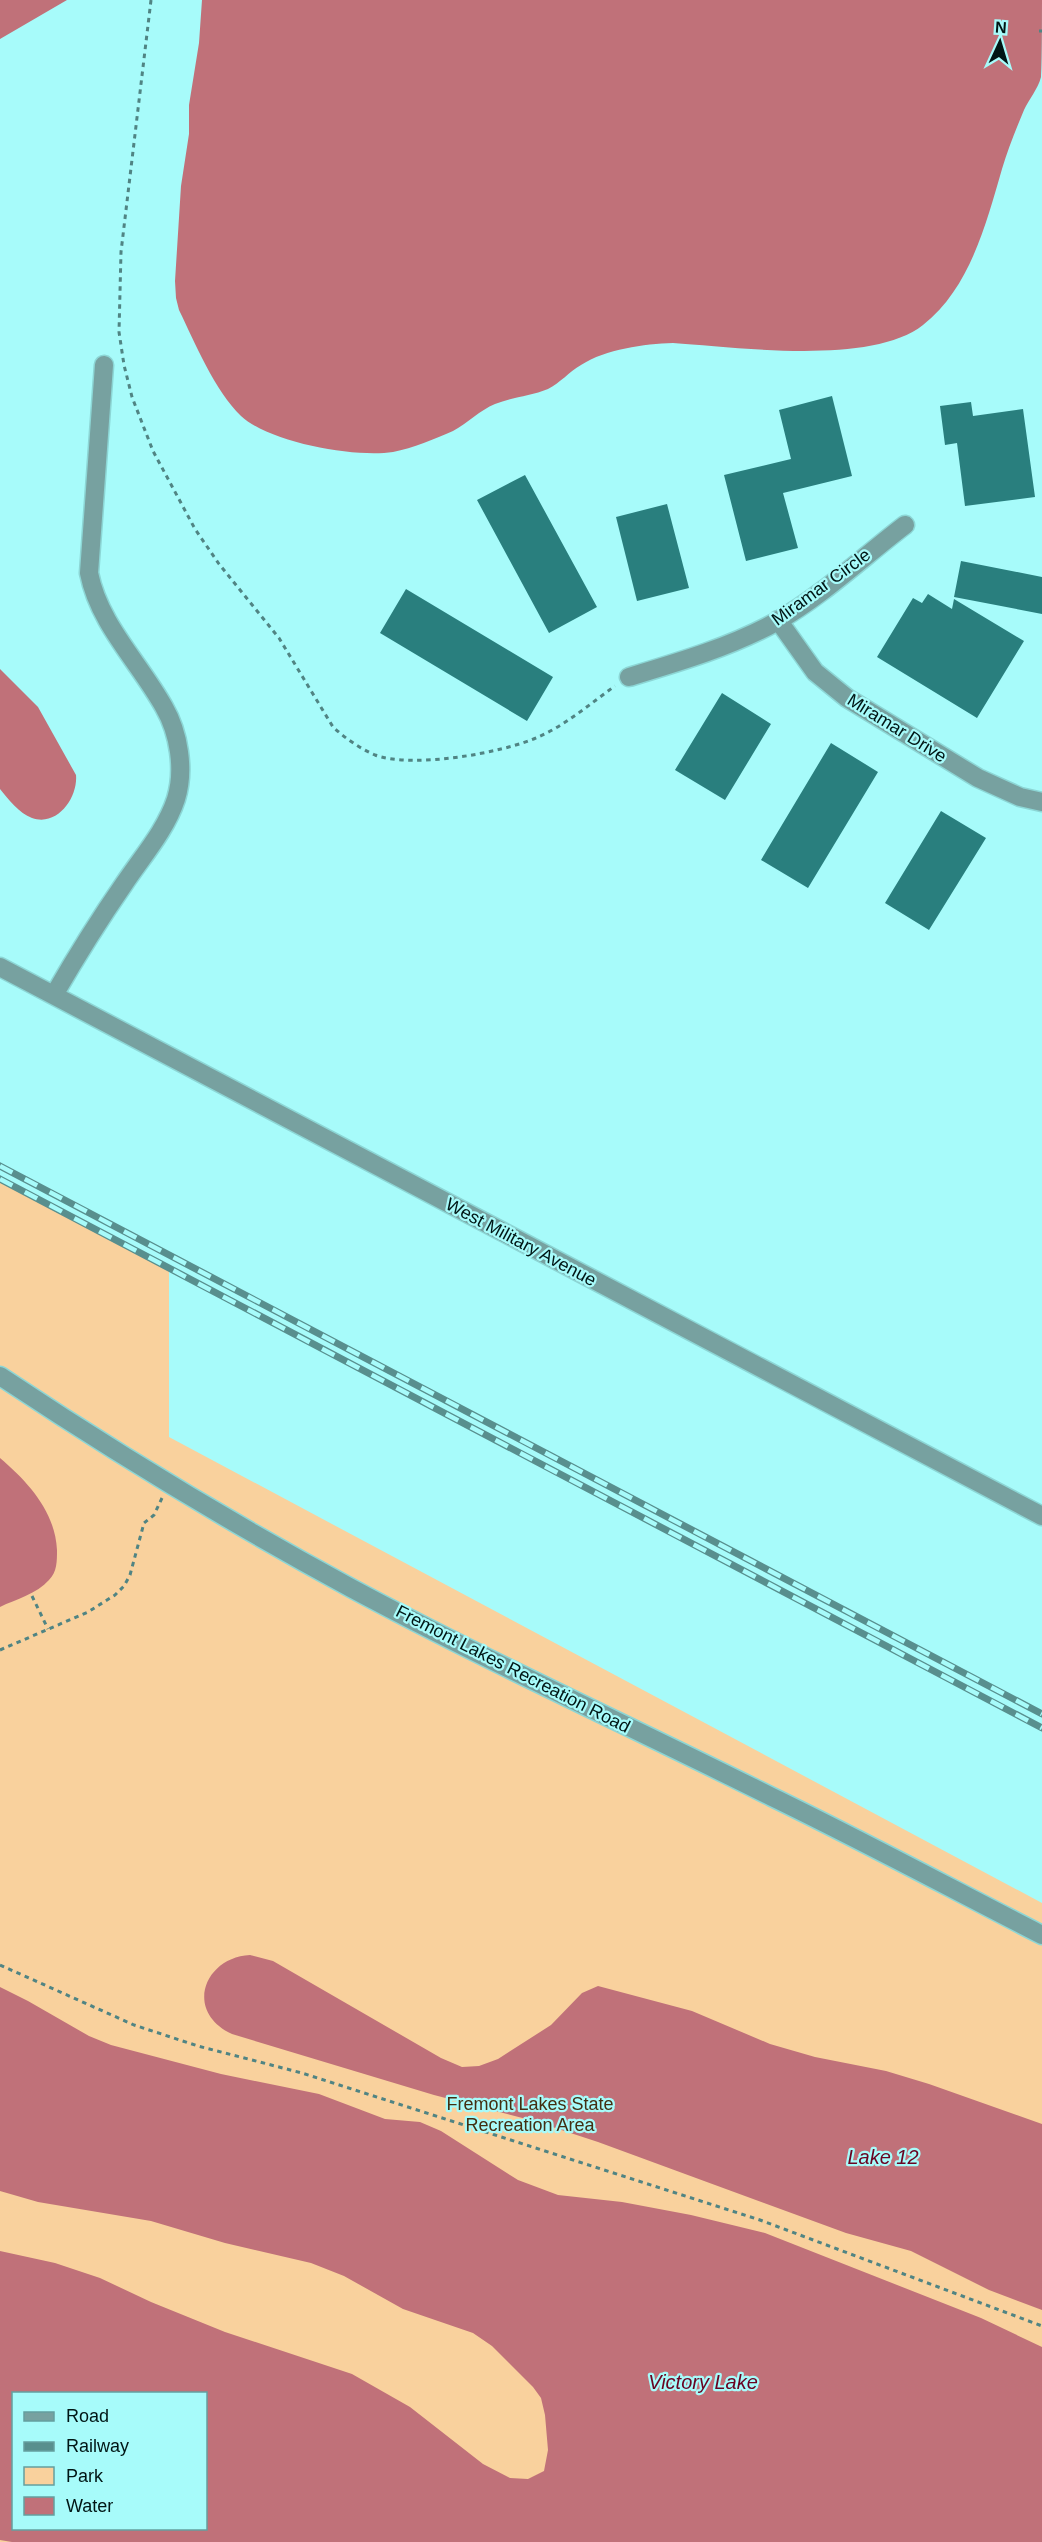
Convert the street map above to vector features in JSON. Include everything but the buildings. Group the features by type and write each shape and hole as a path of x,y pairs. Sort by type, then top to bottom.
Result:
{"street":[{"path":"54,995 100,920 165,824 179,786 179,756 171,721 154,691 111,627 97,600 89,573 104,366"},
{"name":"Miramar Circle","path":"629,676 715,649 778,620 905,525"},
{"name":"Miramar Drive","path":"778,620 814,672 847,698 978,778 1020,797 1042,802"},
{"name":"West Military Avenue","path":"0,967 1042,1516"},
{"name":"Fremont Lakes Recreation Road","path":"0,1376 265,1540 414,1621 864,1842 1042,1935"}],"path":[{"path":"151,0 120,252 119,332 124,365 132,397 153,451 173,492 219,564 279,638 323,713 344,737 375,755 414,761 454,757 497,750 538,737 629,676"},
{"path":"0,1650 104,1603 124,1586 130,1575 144,1523 154,1515 170,1483"},
{"path":"32,1596 48,1629"},
{"path":"0,1965 134,2025 198,2046 302,2073 760,2220 1042,2326"}],"green space":[{"name":"Fremont Lakes State Recreation Area","path":"0,1179 169,1268 169,1437 1042,1903 1042,2542 0,2542"}],"water":[{"path":"0,0 67,0 0,39"},
{"path":"202,0 1042,0 1041,77 1015,132 990,211 964,274 953,293 939,310 923,325 900,338 871,346 838,350 767,350 673,343 626,348 591,360 548,389 490,407 453,431 431,440 393,452 358,453 292,441 254,426 241,416 214,380 179,310 175,281 181,186 189,134 189,105 199,43"},
{"path":"0,669 38,707 76,775 76,784 70,801 58,814 50,818 41,820 27,816 14,806 0,789"},
{"path":"0,1458 30,1487 45,1510 55,1536 57,1562 52,1577 44,1585 0,1607"},
{"name":"Lake 12","path":"250,1955 273,1961 441,2058 462,2067 479,2066 498,2059 551,2025 582,1993 598,1986 692,2011 770,2044 815,2057 886,2071 929,2084 1042,2124 1042,2310 989,2290 911,2251 846,2233 598,2142 534,2121 434,2095 232,2034 217,2024 208,2012 204,1999 206,1987 212,1975 221,1965 234,1958"},
{"name":"Victory Lake","path":"0,1987 89,2036 111,2045 221,2074 319,2094 385,2119 420,2122 441,2131 518,2180 558,2195 622,2202 691,2215 765,2233 981,2318 1042,2347 1042,2542 12,2542 0,2540 0,2251 55,2263 100,2278 151,2302 225,2332 352,2374 410,2407 483,2464 510,2478 528,2479 544,2471 548,2450 541,2398 492,2346 473,2333 403,2309 344,2276 311,2263 225,2243 151,2221 38,2202 0,2191"}],"railway":[{"path":"0,1166 1042,1714"},
{"path":"0,1179 1042,1728"}]}
